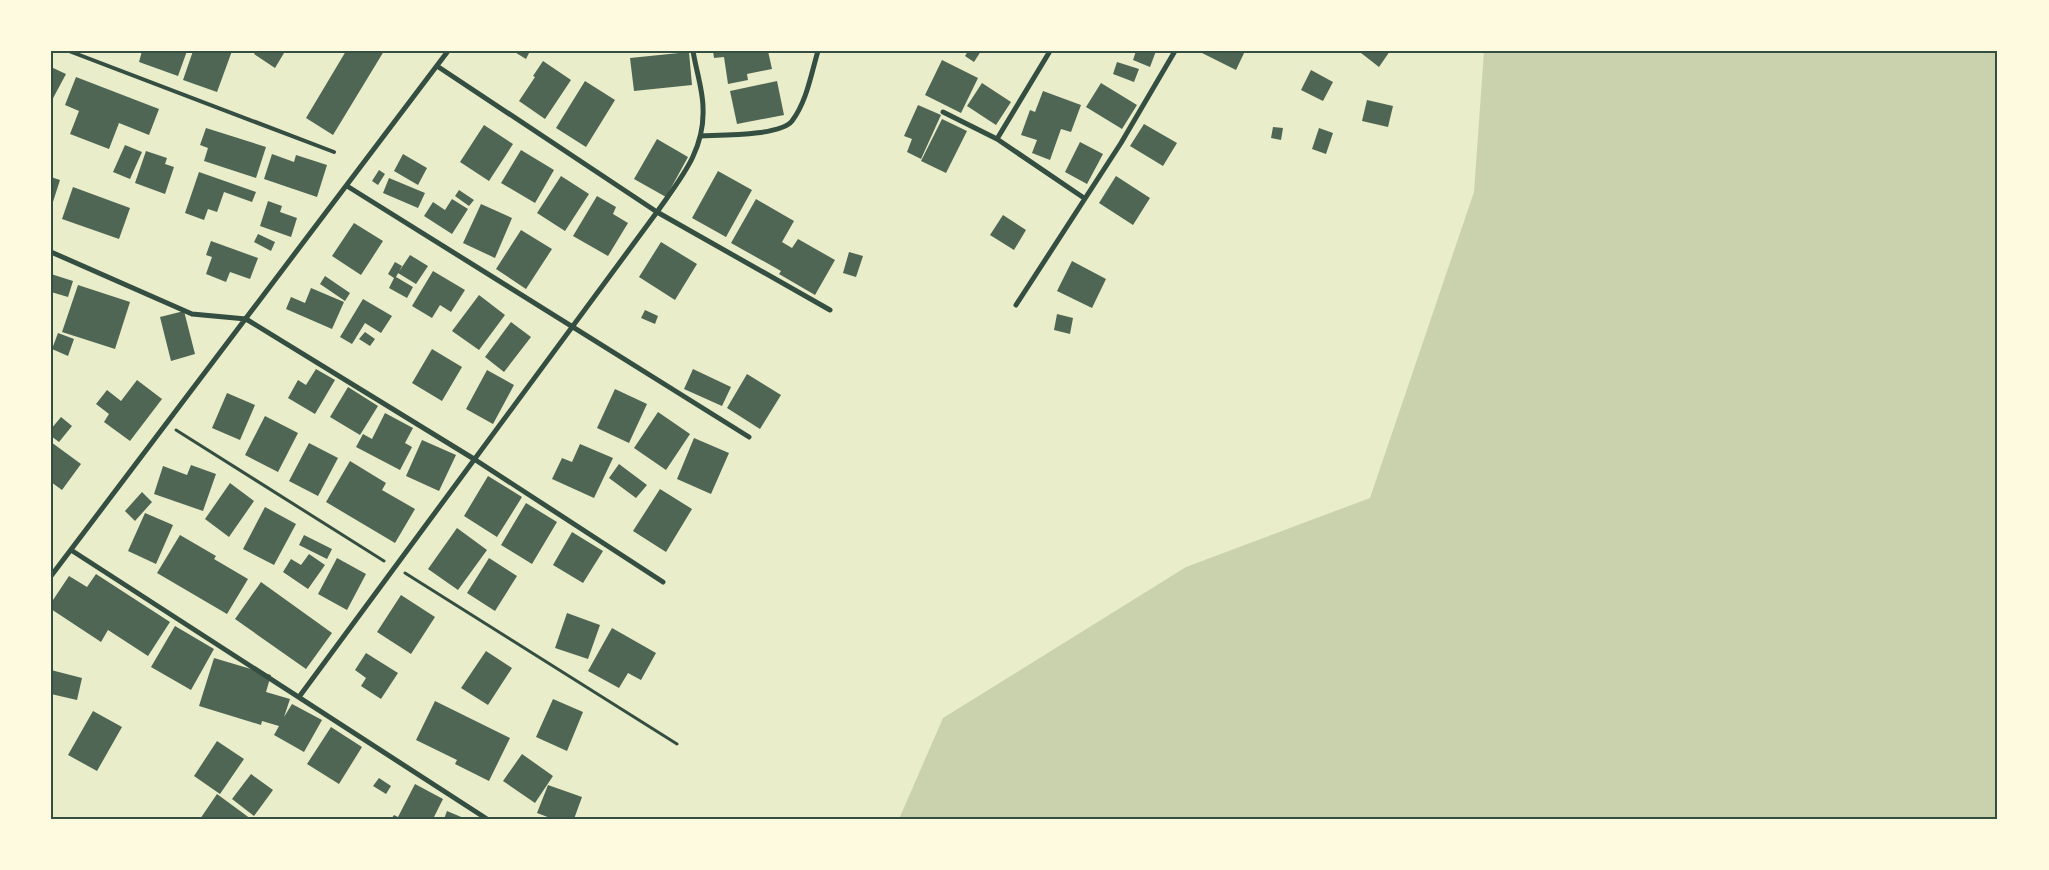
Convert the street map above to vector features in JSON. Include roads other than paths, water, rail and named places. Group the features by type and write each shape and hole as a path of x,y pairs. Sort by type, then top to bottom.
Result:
{"street":[{"path":"51,576 448,51"},
{"path":"299,697 657,212 695,156 701,136 703,108 693,51"},
{"path":"701,136 740,134 782,128 792,122 803,100 818,51"},
{"path":"997,139 1050,51"},
{"path":"1016,305 1121,143 1175,51"},
{"path":"438,66 657,212 830,310"},
{"path":"943,112 997,139 1084,198"},
{"path":"347,186 750,437"},
{"path":"51,252 192,314 246,319 474,459 663,582"},
{"path":"71,550 487,819"}],"lane":[{"path":"69,51 334,152"}]}
